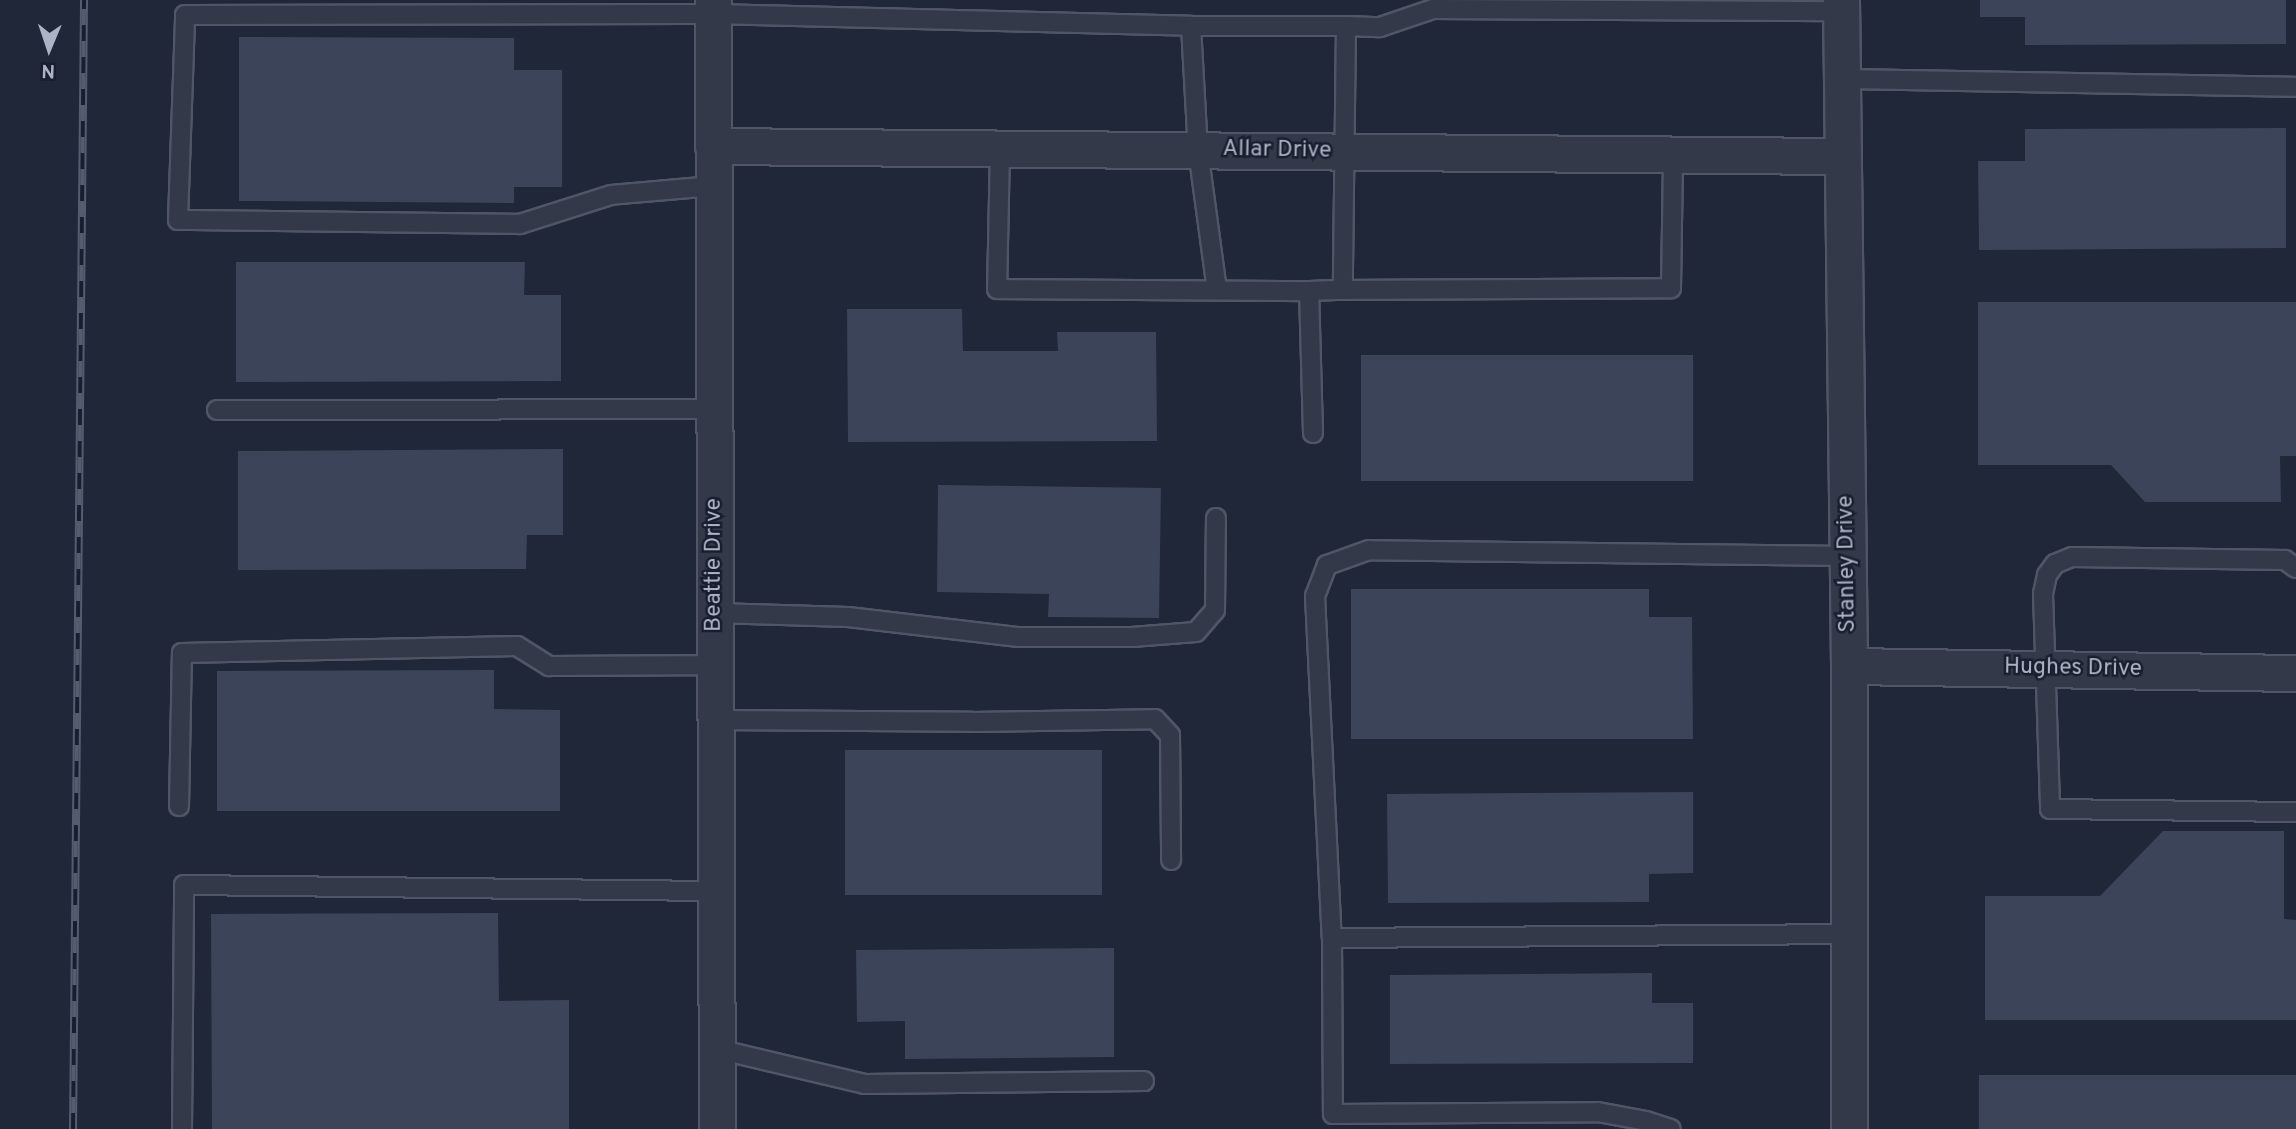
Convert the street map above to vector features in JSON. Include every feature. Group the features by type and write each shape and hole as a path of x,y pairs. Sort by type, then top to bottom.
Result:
{"street":[{"name":"Stanley Drive","path":"1841,5 1849,666 1849,1129"},
{"name":"Beattie Drive","path":"713,7 718,1129"},
{"name":"Allar Drive","path":"713,146 1841,156"},
{"name":"Hughes Drive","path":"1849,666 2296,673"}],"lane":[{"path":"713,186 611,195 520,224 178,220 185,15 713,7 1191,26 1380,27 1433,9 1841,5"},
{"path":"1191,26 1198,150 1217,290"},
{"path":"1343,290 1346,26"},
{"path":"1841,79 2296,87"},
{"path":"1000,149 997,289 1309,291 1671,288 1673,155"},
{"path":"1309,291 1312,433"},
{"path":"217,410 714,409"},
{"path":"715,613 848,617 1019,637 1132,637 1196,632 1215,610 1216,518"},
{"path":"1671,1129 1646,1121 1598,1112 1333,1121 1332,938 1315,596 1327,565 1369,550 1847,556"},
{"path":"2296,568 2285,560 2072,556 2055,565 2047,575 2043,594 2050,809 2296,812"},
{"path":"179,806 182,653 517,646 549,666 715,664"},
{"path":"715,720 973,722 1155,719 1170,735 1171,860"},
{"path":"182,1129 184,885 716,891"},
{"path":"1332,938 1849,934"},
{"path":"717,1049 865,1084 1143,1081"}],"building":[{"path":"1980,0 2286,0 2286,44 2025,45 2025,17 1980,17"},
{"path":"239,37 514,38 514,70 562,70 562,187 514,187 514,203 239,201"},
{"path":"2286,128 2286,248 1979,250 1978,161 2025,161 2025,129"},
{"path":"236,262 525,262 524,295 561,295 561,381 236,382"},
{"path":"1978,302 2296,302 2296,456 2280,456 2281,502 2145,502 2111,465 1978,465"},
{"path":"847,309 962,309 963,351 1058,351 1057,332 1156,332 1157,441 848,442"},
{"path":"1361,355 1693,355 1693,481 1361,481"},
{"path":"563,449 563,535 527,535 526,569 238,570 238,451"},
{"path":"938,485 1161,488 1159,618 1048,617 1049,594 937,592"},
{"path":"1351,589 1649,589 1649,617 1692,617 1693,739 1351,739"},
{"path":"494,670 494,709 560,710 560,811 217,811 217,671"},
{"path":"845,750 1102,750 1102,895 845,895"},
{"path":"1693,792 1693,873 1649,874 1649,902 1388,903 1387,794"},
{"path":"2163,831 2284,831 2284,919 2296,920 2296,1020 1985,1020 1985,896 2100,896"},
{"path":"498,913 499,1001 569,1000 569,1129 212,1129 211,914"},
{"path":"1114,948 1114,1057 905,1059 905,1021 857,1022 856,950"},
{"path":"1652,973 1652,1003 1693,1003 1693,1063 1390,1064 1390,975"},
{"path":"1979,1075 2296,1075 2296,1129 1979,1129"}],"railway":[{"path":"73,1129 84,0"}]}
